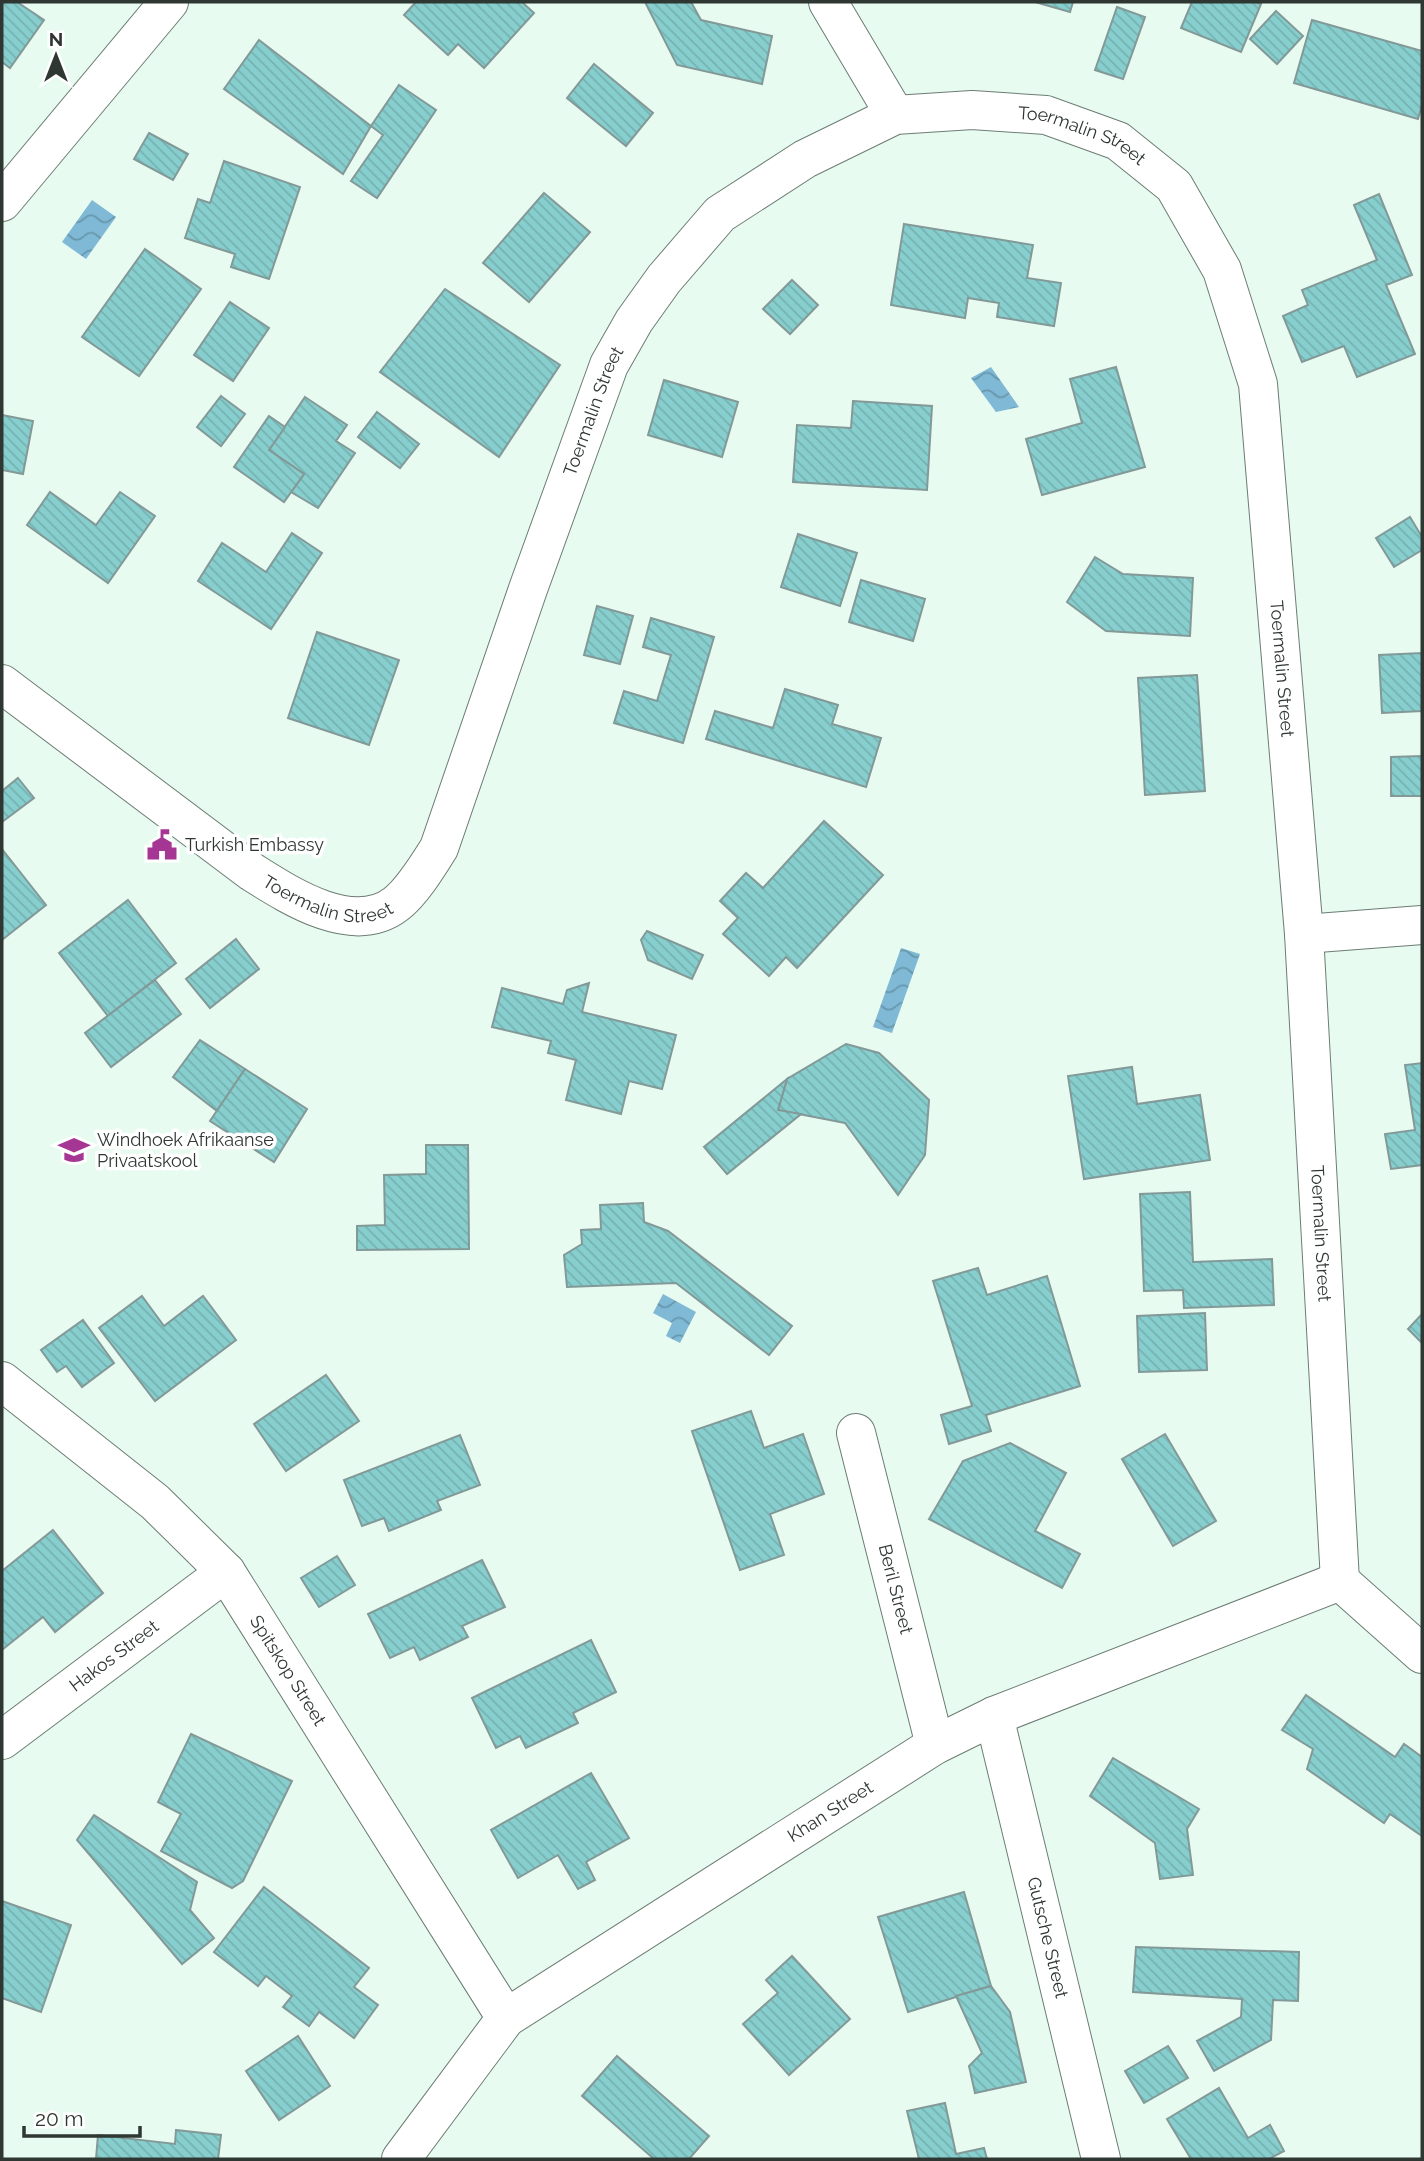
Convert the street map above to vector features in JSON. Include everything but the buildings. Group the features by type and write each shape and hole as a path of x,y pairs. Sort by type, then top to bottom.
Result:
{"street":[{"path":"2,202 169,2"},
{"path":"828,2 895,116"},
{"name":"Toermalin Street","path":"2,684 252,872 292,897 338,915 370,916 396,904 422,874 439,848 609,365 634,321 664,279 720,214 805,159 895,116 972,110 1046,116 1118,141 1174,186 1222,270 1258,384 1304,934 1340,1581"},
{"path":"1304,934 1422,925"},
{"name":"Spitskop Street","path":"2,1381 155,1502 226,1572 506,2018"},
{"name":"Beril Street","path":"856,1433 935,1745"},
{"name":"Hakos Street","path":"2,1740 226,1572"},
{"path":"1340,1581 1422,1654"},
{"name":"Khan Street","path":"401,2159 506,2018 935,1745 994,1716 1340,1581"},
{"name":"Gutsche Street","path":"994,1716 1101,2159"}],"water":[{"path":"92,200 116,217 86,259 62,242"},
{"path":"991,367 1019,407 996,412 971,378"},
{"path":"901,948 920,954 892,1033 873,1027"},
{"path":"663,1294 696,1312 680,1343 666,1336 672,1323 653,1313"}],"place":[{"name":"Turkish Embassy","path":"162,845"},
{"name":"Windhoek Afrikaanse Privaatskool","path":"74,1150"}]}
